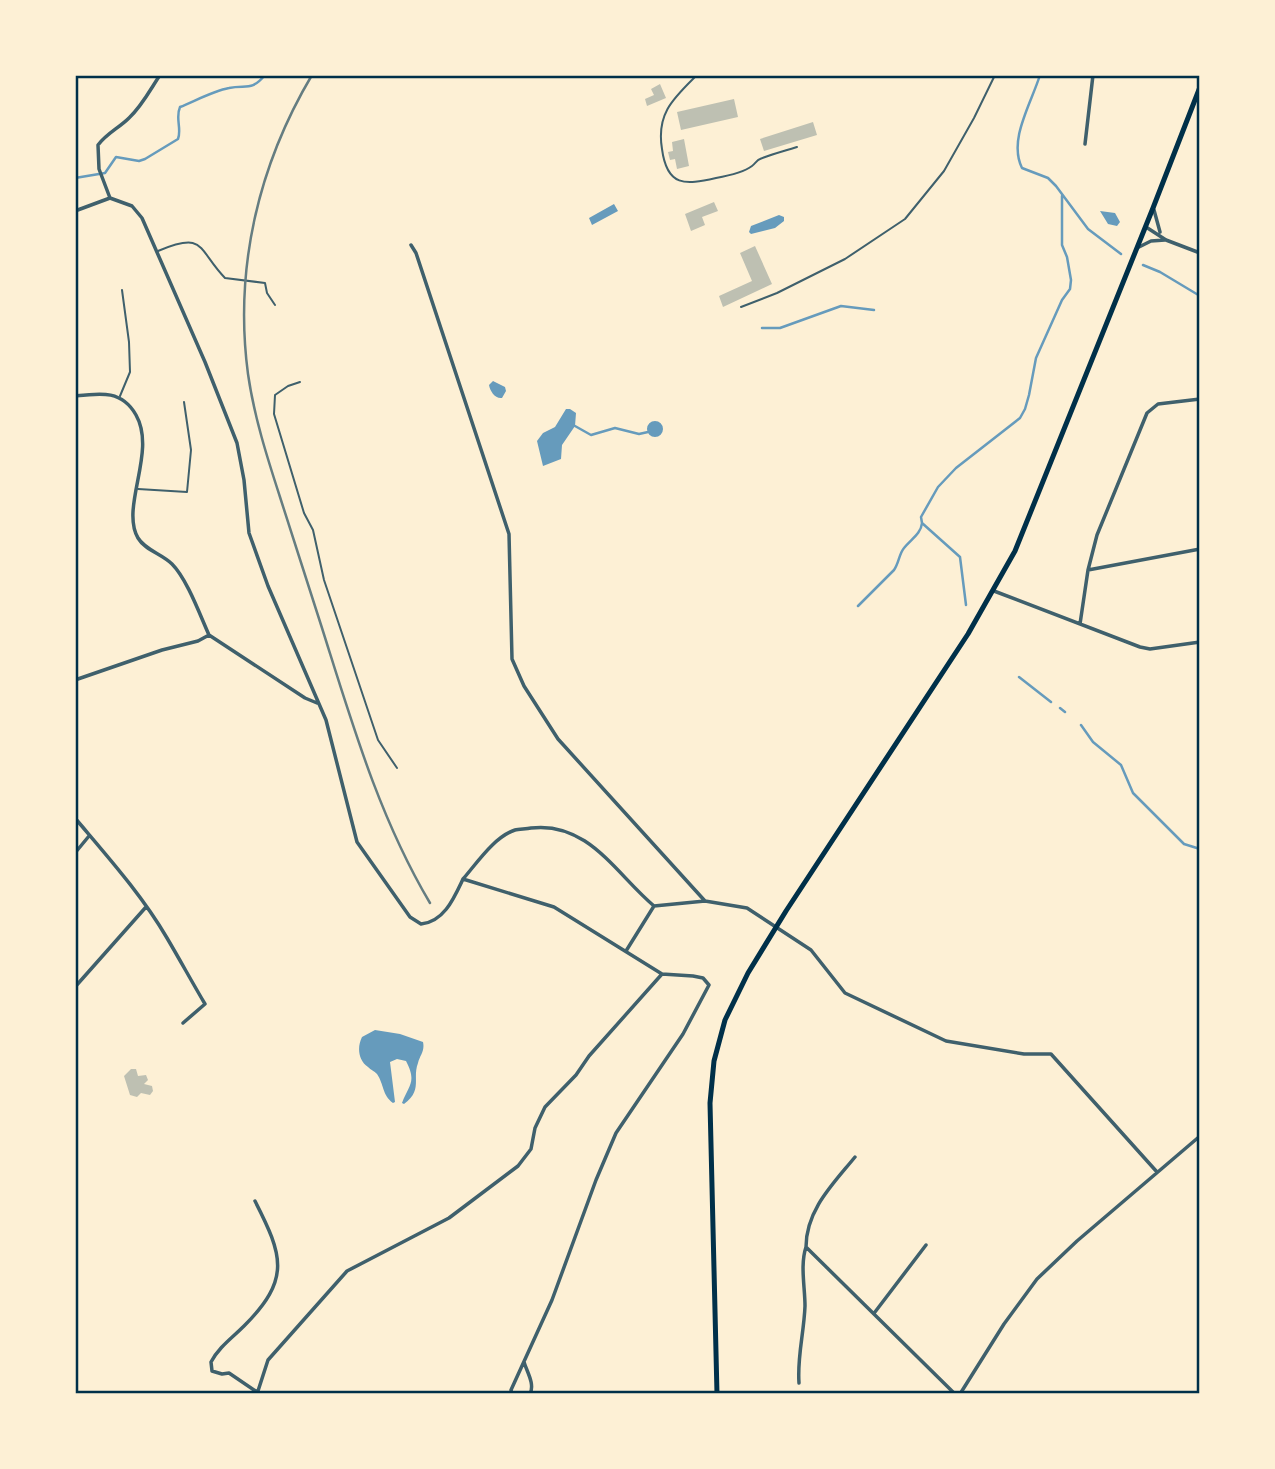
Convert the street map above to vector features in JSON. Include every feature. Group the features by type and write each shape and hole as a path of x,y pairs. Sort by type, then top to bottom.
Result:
{"main road":[{"path":"717,1394 710,1102 714,1061 725,1020 748,973 776,928 994,591 1031,514 1200,87"}],"street":[{"path":"110,198 99,169 98,145 138,109 160,75"},
{"path":"1085,144 1093,75"},
{"path":"75,212 110,198 132,206 142,218 237,443 249,533 268,586 326,720 357,842 410,917 421,923 437,918 450,905 463,879 491,847 514,830 545,826 561,828 590,843 654,906"},
{"path":"1153,208 1160,234"},
{"path":"1146,227 1166,240 1200,253"},
{"path":"1137,248 1151,241 1166,240"},
{"path":"411,245 420,264 509,534 512,659 524,686 558,739 705,901"},
{"path":"75,396 101,393 120,397 131,407 139,420 142,457 133,517 138,539 172,563 209,635 305,698 317,703"},
{"path":"1080,624 1088,570 1097,535 1147,413 1158,404 1200,399"},
{"path":"1088,570 1200,549"},
{"path":"994,591 1140,647 1150,649 1200,642"},
{"path":"75,680 137,658 198,641 209,635"},
{"path":"75,818 167,937 205,1004 183,1023"},
{"path":"75,853 90,835"},
{"path":"463,879 554,907 662,974 703,978 709,985 683,1034 616,1133 552,1300 511,1390 512,1394"},
{"path":"654,906 705,901 747,908 811,950 845,993 935,1036 963,1045 1024,1054 1051,1054 1157,1172"},
{"path":"626,951 654,906"},
{"path":"75,987 146,907"},
{"path":"255,1201 277,1250 276,1279 258,1312 223,1345 211,1362 212,1371 229,1373 257,1393 268,1360 347,1271 449,1218 518,1166 531,1149 535,1128 545,1107 576,1075 589,1056 662,974"},
{"path":"806,1247 958,1394 1037,1279 1077,1241 1200,1136"},
{"path":"799,1383 797,1363 805,1310 803,1257 808,1223 855,1157"},
{"path":"875,1312 926,1245"},
{"path":"524,1362 531,1382 530,1394"}],"lane":[{"path":"697,75 678,94 662,118 662,155 666,170 674,177 688,184 726,176 751,167 757,160 797,147"},
{"path":"741,307 778,293 845,258 905,219 944,171 995,75"},
{"path":"157,251 179,242 192,242 204,250 225,278 231,281 265,283 267,293 275,305"},
{"path":"120,397 130,372 122,290"},
{"path":"300,382 288,386 275,396 274,414 304,513 313,530 324,580 378,740 397,768"},
{"path":"137,489 187,492 191,450 184,402"}],"water":[{"path":"614,204 618,211 592,225 589,218"},
{"path":"1100,211 1115,213 1120,222 1117,226 1108,224"},
{"path":"779,215 784,217 784,221 775,228 751,234 749,232 751,226"},
{"path":"493,381 505,387 502,398 495,396 490,390 489,385"},
{"path":"566,409 576,413 575,426 562,445 561,459 543,466 537,441 543,433 555,427"},
{"path":"655,421 663,429 655,437 647,429"},
{"path":"375,1030 400,1034 423,1042 416,1069 415,1089 404,1104 402,1103 411,1079 406,1061 397,1059 390,1062 393,1103 377,1074 360,1057 359,1045 362,1037"}],"building":[{"path":"660,84 666,98 647,106 645,99 654,95 651,89"},
{"path":"734,99 738,117 681,130 677,112"},
{"path":"813,122 817,135 764,151 760,139"},
{"path":"684,139 689,166 677,169 675,159 670,160 668,152 673,151 672,142"},
{"path":"714,202 718,211 702,217 705,225 691,231 685,214"},
{"path":"755,246 772,284 723,307 719,296 752,281 740,253"},
{"path":"131,1069 136,1069 138,1076 146,1075 148,1080 144,1084 152,1086 153,1091 150,1095 130,1095 124,1076"}],"waterway":[{"path":"75,178 105,173 116,157 139,161 145,159 178,139 180,107 223,89 252,86 265,75"},
{"path":"1040,75 1019,134 1018,157 1022,168 1048,178 1088,229 1121,254"},
{"path":"966,605 960,557 922,523 921,517 938,487 956,468 1020,418 1025,409 1036,358 1062,300 1070,289 1067,257 1062,245 1062,196"},
{"path":"1143,265 1200,296"},
{"path":"762,328 780,328 841,306 874,310"},
{"path":"575,426 591,435 615,428 639,434 648,432"},
{"path":"858,606 894,570 902,550 918,533 922,523"},
{"path":"1019,677 1051,702"},
{"path":"1060,708 1065,712"},
{"path":"1081,725 1093,742 1121,765 1133,793 1184,844 1200,849"}],"railway":[{"path":"312,75 277,145 254,219 244,296 248,374 266,452 368,769 396,837 430,903"}]}
